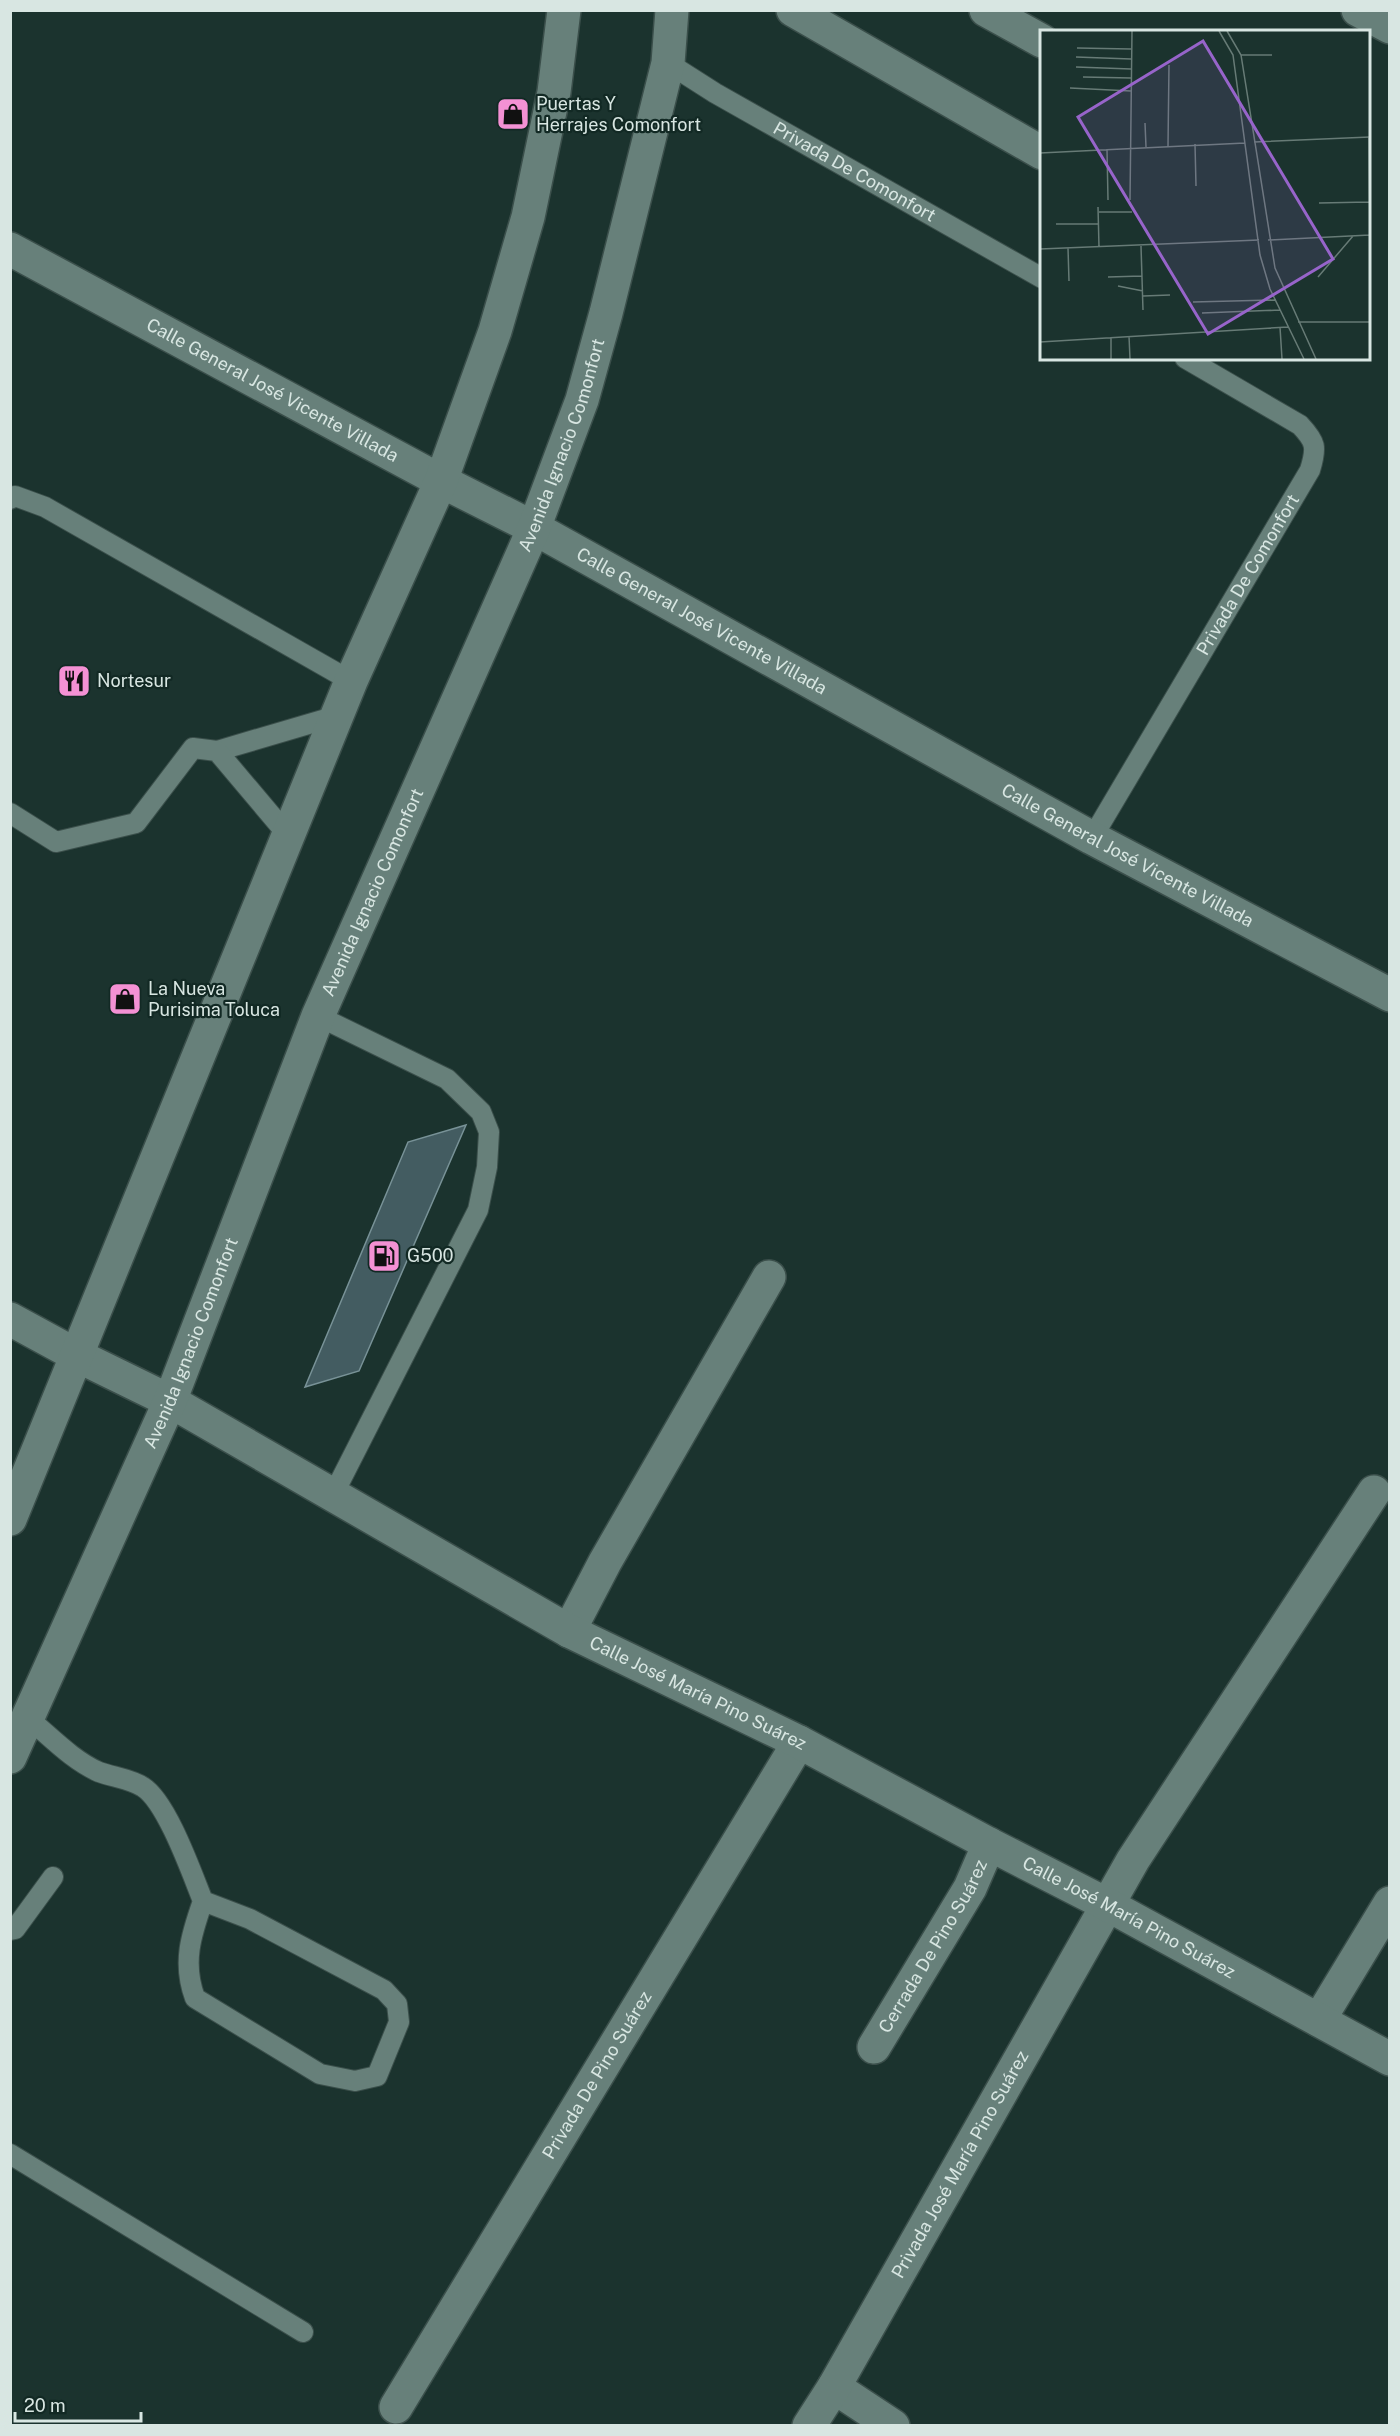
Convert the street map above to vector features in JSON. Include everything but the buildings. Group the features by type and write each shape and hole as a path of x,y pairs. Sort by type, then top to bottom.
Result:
{"main road":[{"path":"10,1519 78,1356 287,834 351,681 441,481 495,331 528,217 554,92 564,10"},
{"name":"Avenida Ignacio Comonfort","path":"10,1757 170,1401 318,1016 534,528 582,400 668,63 672,10"},
{"path":"793,10 1040,152"},
{"path":"986,10 1040,40"},
{"path":"1358,10 1389,27"},
{"name":"Calle General José Vicente Villada","path":"10,249 441,481 534,528 1092,838 1389,995"},
{"path":"569,1631 605,1562 769,1277"},
{"name":"Calle José María Pino Suárez","path":"10,1319 78,1356 170,1401 332,1497 569,1631 799,1742 1108,1905 1389,2059"},
{"name":"Privada José María Pino Suárez","path":"810,2426 1133,1860 1374,1492"},
{"name":"Privada De Pino Suárez","path":"396,2407 799,1742"},
{"name":"Cerrada De Pino Suárez","path":"874,2047 970,1888 989,1844"},
{"path":"1319,2020 1389,1903"},
{"path":"834,2387 893,2426"}],"lane":[{"name":"Privada De Comonfort","path":"668,63 715,93 1040,277"},
{"name":"Privada De Comonfort","path":"1092,838 1265,551 1311,470 1314,456 1314,439 1300,424 1188,360"},
{"path":"10,499 15,495 45,507 351,681"},
{"path":"10,813 56,842 136,823 193,748 218,751 336,716"},
{"path":"218,751 287,834"},
{"path":"318,1016 447,1079 481,1112 489,1132 487,1167 478,1210 332,1497"},
{"path":"28,1719 78,1760 99,1772 144,1787 161,1810 181,1846 203,1901 191,1935 187,1977 195,1998 320,2074 355,2081 377,2076 399,2022 397,2004 384,1990 250,1919 203,1901"},
{"path":"10,1930 15,1929 53,1877"},
{"path":"10,2154 303,2332"}],"place":[{"name":"Puertas Y Herrajes Comonfort","path":"513,114"},
{"name":"Nortesur","path":"74,681"},
{"name":"La Nueva Purisima Toluca","path":"125,999"},
{"name":"G500","path":"384,1256"}]}
